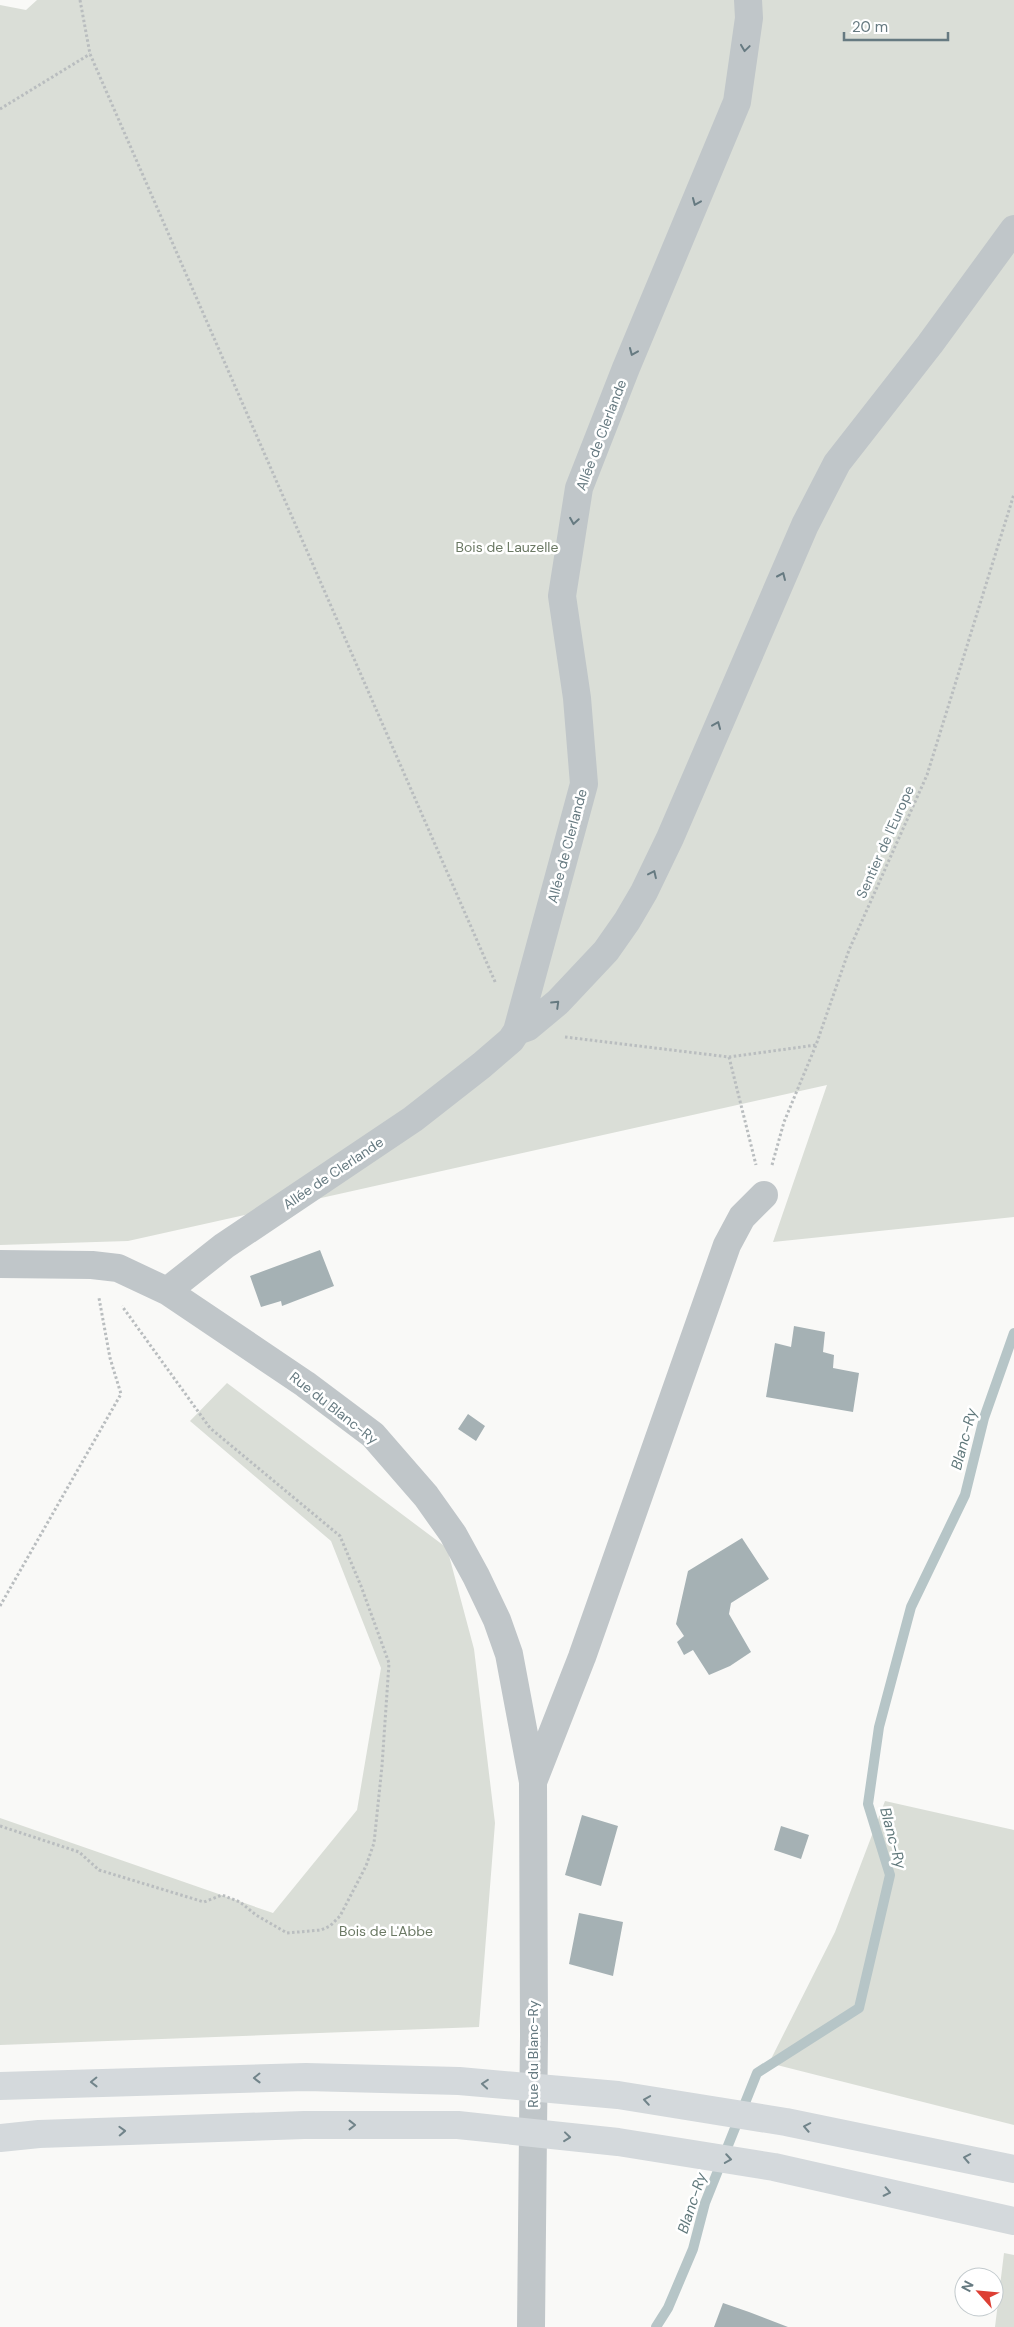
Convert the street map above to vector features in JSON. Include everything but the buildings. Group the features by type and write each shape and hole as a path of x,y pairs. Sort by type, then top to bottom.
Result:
{"highway":[{"path":"0,2086 306,2077 459,2081 618,2095 786,2122 1014,2169"},
{"path":"0,2138 39,2134 304,2125 458,2125 618,2142 774,2166 1014,2221"}],"street":[{"name":"Allée de Clerlande","path":"167,1291 224,1246 413,1119 482,1065 511,1040 517,1032 584,784 578,698 562,596 579,488 626,368 738,102 749,18 748,0"},
{"name":"Allée de Clerlande","path":"517,1032 528,1027 558,1002 606,951 627,921 644,892 666,846 805,525 837,463 930,344 1014,229"},
{"name":"Rue du Blanc-Ry","path":"533,1782 582,1657 727,1245 742,1217 764,1195"},
{"name":"Rue du Blanc-Ry","path":"0,1264 92,1265 118,1268 167,1291 306,1384 373,1435 426,1496 453,1534 476,1576 509,1654 533,1782 534,2035 531,2327"}],"path":[{"path":"80,0 90,54 497,986"},
{"path":"0,109 90,54"},
{"name":"Sentier de l'Europe","path":"764,1195 784,1122 816,1045 849,950 927,774 1014,494"},
{"path":"517,1032 729,1057 816,1045"},
{"path":"729,1057 764,1195"},
{"path":"0,1606 121,1394 110,1358 92,1265"},
{"path":"0,1826 80,1852 100,1870 204,1902 222,1895 240,1902 256,1915 287,1932 321,1930 330,1926 340,1916 366,1866 374,1843 382,1766 389,1663 361,1586 340,1536 210,1428 120,1304"}],"green space":[{"name":"Bois de Lauzelle","path":"37,0 1014,0 1014,1217 773,1242 827,1085 128,1241 0,1245 0,5 26,10"},
{"name":"Bois de L'Abbe","path":"227,1383 447,1548 474,1649 495,1823 479,2027 0,2045 0,1818 273,1913 357,1810 381,1668 331,1541 190,1421"},
{"path":"885,1801 1014,1830 1014,2125 769,2063 835,1932"},
{"path":"1004,2253 1014,2255 1014,2327 995,2327 996,2317 1004,2317 1004,2267 1002,2267"}],"waterway":[{"name":"Blanc-Ry","path":"656,2327 668,2308 693,2249 705,2203 757,2073 859,2008 890,1875 868,1804 879,1727 911,1607 965,1495 984,1418 1014,1333"}]}
